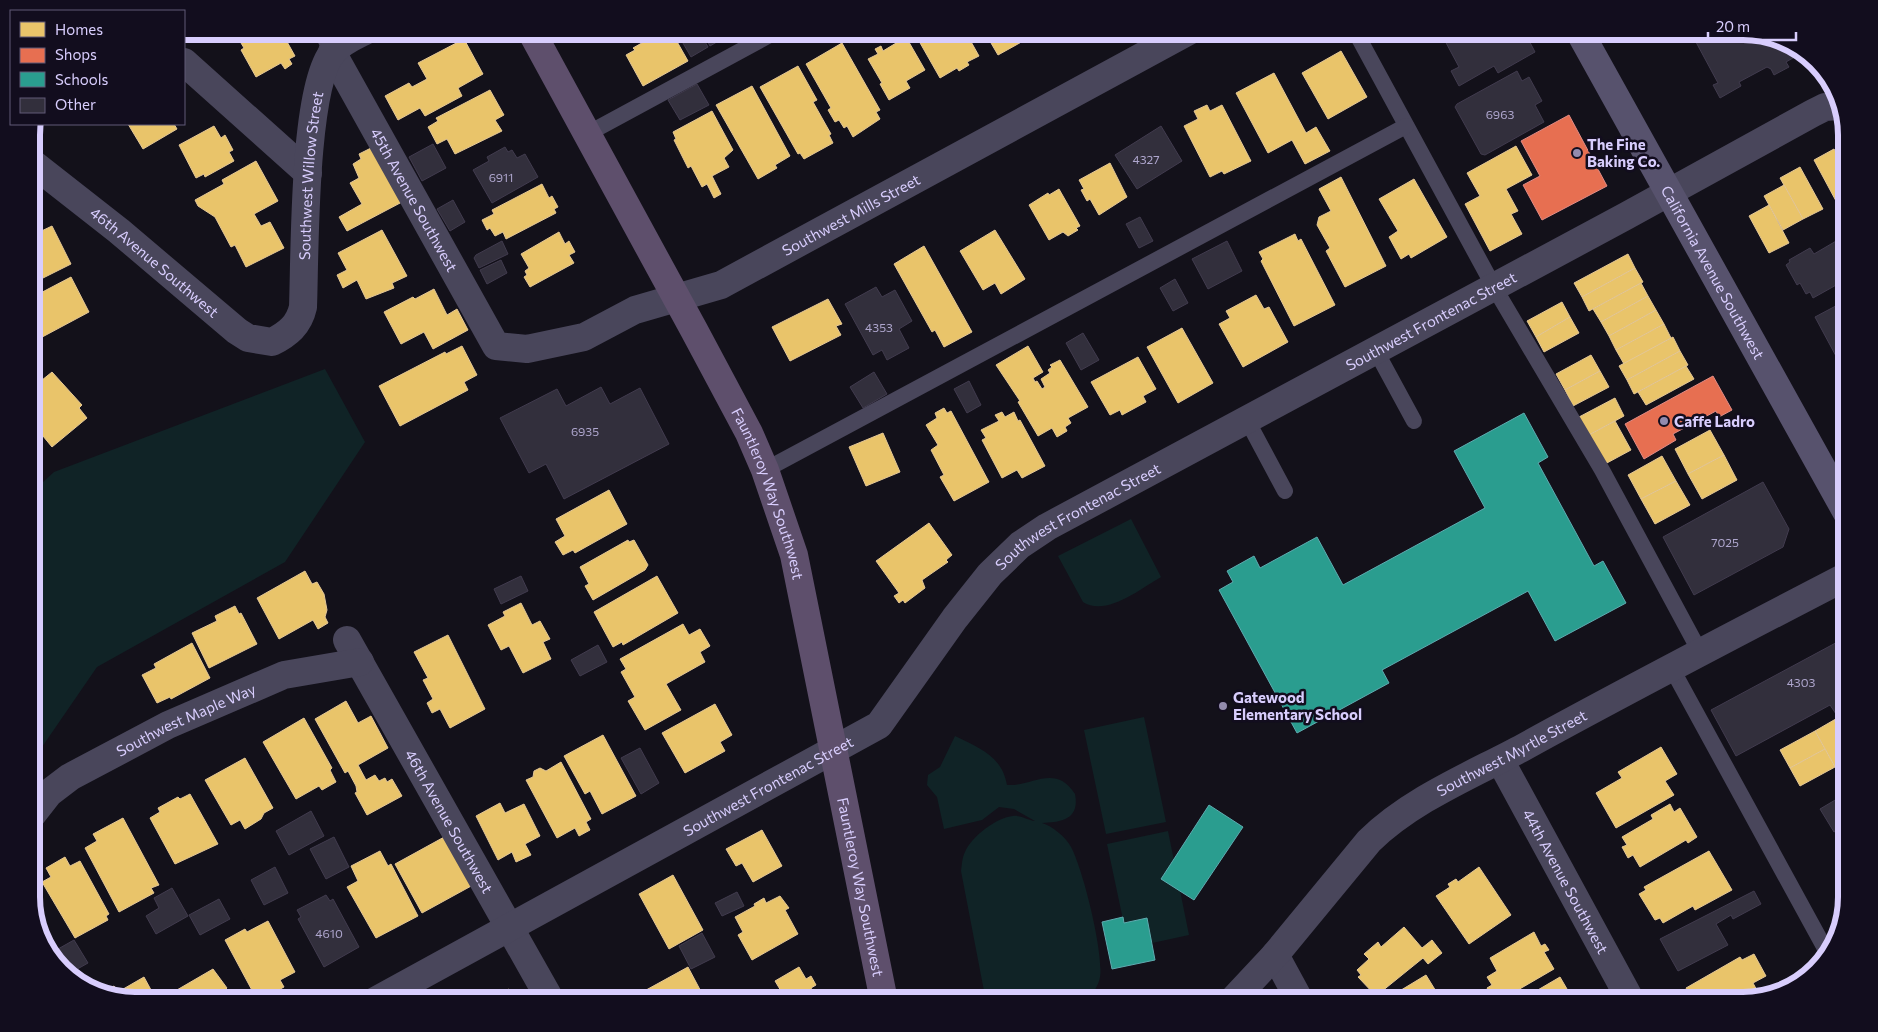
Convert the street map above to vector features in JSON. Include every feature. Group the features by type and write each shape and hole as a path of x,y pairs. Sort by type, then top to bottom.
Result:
{"main road":[{"name":"Fauntleroy Way Southwest","path":"535,40 749,433 765,470 794,555 882,992"},
{"name":"California Avenue Southwest","path":"1584,40 1838,497"}],"street":[{"path":"327,42 344,42 348,40"},
{"name":"Southwest Mills Street","path":"496,346 527,349 584,337 635,310 721,284 1172,40"},
{"name":"Southwest Willow Street","path":"284,336 300,318 303,306 308,173 313,115 327,42"},
{"name":"45th Avenue Southwest","path":"327,42 496,346"},
{"path":"185,63 308,173"},
{"name":"Southwest Frontenac Street","path":"390,992 879,725 955,618 990,574 1020,544 1047,527 1494,288 1813,113 1825,107 1833,106"},
{"name":"46th Avenue Southwest","path":"40,168 119,231 237,331 261,342 272,342 284,336"},
{"name":"Southwest Myrtle Street","path":"1240,992 1275,955 1369,841 1386,824 1407,810 1671,667 1838,581"},
{"name":"46th Avenue Southwest","path":"354,651 546,992"},
{"name":"Southwest Maple Way","path":"40,805 49,793 70,777 168,726 284,675 354,651"},
{"name":"44th Avenue Southwest","path":"1500,760 1626,992"},
{"path":"1275,955 1295,992"}],"lane":[{"path":"587,134 760,40"},
{"path":"1360,40 1494,288 1602,470 1700,652"},
{"path":"765,470 1406,126"},
{"path":"1376,351 1414,421"},
{"path":"1246,420 1285,491"},
{"path":"1671,667 1824,947"}],"green space":[{"path":"325,369 365,442 285,562 97,667 40,750 40,485 54,472"},
{"path":"1131,519 1161,577 1123,600 1112,604 1092,606 1083,602 1058,556"},
{"path":"1144,717 1166,822 1106,834 1084,730"},
{"path":"955,736 981,749 995,760 1004,775 1007,785 1051,778 1067,785 1075,794 1075,809 1068,818 1056,822 1042,823 1058,832 1069,843 1087,891 1096,931 1100,965 1100,977 1093,992 984,992 961,871 963,857 968,846 979,834 1000,820 1016,816 1035,821 1014,809 999,807 982,820 944,829 937,797 927,785 928,775 940,767"},
{"path":"1168,831 1189,935 1129,948 1107,844"}],"building: Homes":[{"path":"239,40 286,40 295,56 289,59 292,64 285,69 281,63 256,77 241,50 244,48"},
{"path":"465,40 483,74 458,88 462,96 425,116 420,108 398,120 385,96 409,83 412,87 427,79 418,63"},
{"path":"647,40 676,40 688,61 643,86 626,55 635,50 633,48"},
{"path":"901,40 908,40 925,70 906,81 910,88 889,100 880,84 882,83 868,59 878,54 875,49 881,46 883,51"},
{"path":"918,40 970,40 979,56 967,62 969,65 959,71 957,68 940,78"},
{"path":"989,40 1025,40 998,55"},
{"path":"842,43 880,110 876,112 880,119 853,137 847,126 844,128 839,120 835,122 828,110 831,108 806,64"},
{"path":"1341,51 1367,97 1328,119 1302,73"},
{"path":"798,66 817,100 813,102 831,134 829,135 833,143 804,159 800,153 798,154 760,87"},
{"path":"1274,73 1306,133 1316,127 1330,151 1305,164 1292,140 1268,153 1236,93"},
{"path":"752,86 790,156 775,165 777,168 758,179 716,105"},
{"path":"490,90 504,115 495,120 502,131 455,154 447,139 437,144 428,127 438,121 436,118"},
{"path":"1207,105 1210,111 1222,105 1251,161 1224,174 1222,171 1210,177 1184,126 1198,119 1194,111"},
{"path":"712,111 733,150 724,158 729,167 712,176 721,194 714,198 707,184 702,187 691,166 688,168 674,140 676,139 673,132"},
{"path":"129,125 175,125 177,129 143,149"},
{"path":"214,126 221,138 225,135 233,150 229,152 234,161 205,177 204,174 196,178 179,145"},
{"path":"1516,146 1532,175 1506,189 1518,211 1511,214 1522,234 1490,251 1465,204 1480,196 1467,173"},
{"path":"371,148 402,202 347,231 339,217 362,204 350,183 359,178 353,164 361,159 359,154"},
{"path":"1834,149 1838,156 1838,200 1836,201 1814,160"},
{"path":"256,161 278,201 254,214 261,226 270,222 284,248 246,267 235,245 231,247 215,217 198,206 195,200 224,184 222,180"},
{"path":"1110,163 1127,197 1099,215 1090,199 1087,201 1081,190 1084,189 1079,180"},
{"path":"1800,167 1823,209 1803,219 1780,178"},
{"path":"1341,177 1386,266 1345,287 1326,251 1330,248 1317,225 1319,217 1331,211 1319,189"},
{"path":"1414,179 1447,237 1411,258 1409,254 1401,259 1389,237 1398,231 1379,199"},
{"path":"542,184 549,198 552,196 558,207 554,209 556,213 506,239 503,232 495,236 490,228 487,230 482,220 494,214 492,210"},
{"path":"1784,185 1803,219 1783,230 1764,196"},
{"path":"1059,189 1080,226 1076,228 1078,230 1068,236 1063,232 1049,240 1029,205 1048,193 1049,195"},
{"path":"1769,205 1789,243 1769,253 1749,216"},
{"path":"52,226 71,264 40,280 40,232"},
{"path":"382,230 407,276 392,283 394,288 366,299 357,280 343,288 337,275 347,270 338,253"},
{"path":"995,230 1025,279 1001,294 995,283 983,290 960,251"},
{"path":"559,232 565,244 569,241 575,252 569,255 574,263 530,287 524,277 527,275 525,271 529,268 521,254"},
{"path":"1295,234 1298,241 1301,239 1335,305 1294,326 1261,261 1263,259 1259,252"},
{"path":"924,246 972,332 944,347 935,330 932,332 894,264"},
{"path":"1628,254 1635,268 1582,297 1574,283"},
{"path":"1635,268 1643,282 1589,311 1582,297"},
{"path":"71,277 89,312 40,338 40,293"},
{"path":"1641,283 1648,296 1601,322 1593,309"},
{"path":"434,289 447,315 457,309 468,330 433,349 424,332 401,344 384,312 413,297 415,299"},
{"path":"1256,295 1264,309 1269,307 1288,342 1243,367 1219,324 1230,318 1226,311"},
{"path":"1648,296 1656,310 1609,336 1601,322"},
{"path":"828,299 842,324 836,326 841,335 790,361 772,327"},
{"path":"1562,302 1570,317 1536,337 1527,321"},
{"path":"1656,310 1664,324 1616,350 1609,336"},
{"path":"1570,317 1579,333 1544,352 1536,337"},
{"path":"1664,324 1671,338 1624,364 1616,350"},
{"path":"1182,328 1213,383 1178,403 1147,347"},
{"path":"1673,337 1680,351 1627,380 1619,366"},
{"path":"462,346 477,375 464,382 468,390 400,426 379,386 445,352 446,354"},
{"path":"1028,346 1043,372 1033,378 1035,382 1037,381 1042,389 1045,387 1041,379 1050,373 1048,370 1052,367 1050,365 1060,360 1088,407 1068,418 1071,423 1065,427 1067,431 1057,437 1052,428 1038,436 1018,402 1020,401 996,365"},
{"path":"1680,351 1688,365 1634,394 1627,380"},
{"path":"1591,355 1600,371 1565,390 1556,374"},
{"path":"1138,357 1156,389 1143,396 1146,402 1122,415 1120,410 1110,415 1091,382"},
{"path":"1686,366 1694,379 1646,405 1638,392"},
{"path":"1600,371 1609,387 1573,406 1565,390"},
{"path":"52,372 82,405 79,408 87,418 52,447 40,432 40,382"},
{"path":"1615,398 1624,416 1589,435 1579,417"},
{"path":"944,408 947,413 951,411 989,482 954,501 940,477 944,475 931,450 938,445 926,425 937,418 935,413"},
{"path":"1002,412 1005,417 1014,412 1045,466 1022,478 1017,470 1002,478 982,440 986,438 981,430 999,421 995,415"},
{"path":"1615,421 1631,450 1605,464 1589,435"},
{"path":"1710,430 1724,455 1688,474 1675,449"},
{"path":"883,433 900,472 866,486 849,447"},
{"path":"1724,455 1737,480 1702,499 1688,474"},
{"path":"1662,456 1676,481 1641,499 1628,475"},
{"path":"1676,481 1690,505 1655,524 1641,499"},
{"path":"609,490 627,524 575,553 573,550 563,555 555,542 565,536 556,519"},
{"path":"929,523 952,555 946,560 948,562 922,580 925,588 905,603 903,600 899,603 894,596 899,593 876,561"},
{"path":"628,540 629,542 634,540 648,565 645,570 593,600 585,586 589,584 580,567"},
{"path":"305,571 312,584 317,582 324,594 327,610 325,617 328,623 318,629 313,620 279,639 257,598"},
{"path":"657,576 678,613 623,645 622,642 613,647 594,612"},
{"path":"521,603 532,625 540,621 550,639 543,642 551,659 523,673 509,646 501,650 488,625 505,616 503,612"},
{"path":"235,606 239,614 241,613 257,644 209,668 192,633 217,621 215,616"},
{"path":"683,624 689,635 700,629 710,646 700,652 705,662 666,684 681,710 645,730 628,701 635,697 621,672 626,669 620,659"},
{"path":"448,635 485,709 450,728 440,709 432,713 427,703 433,699 423,680 428,678 414,652"},
{"path":"192,643 210,678 171,699 170,697 157,703 142,675 156,668 154,664"},
{"path":"346,701 358,723 371,716 388,748 358,765 366,780 375,775 379,781 385,778 387,782 392,779 402,796 367,815 355,793 357,792 356,786 348,771 345,773 315,719"},
{"path":"715,704 732,735 720,742 725,751 685,773 662,733"},
{"path":"304,718 332,768 330,770 336,782 322,790 319,786 296,799 263,742"},
{"path":"1838,718 1838,727 1834,720"},
{"path":"1834,720 1838,727 1838,765 1835,767 1815,731"},
{"path":"1815,731 1825,749 1790,768 1780,750"},
{"path":"603,735 636,796 602,814 590,791 585,794 564,756"},
{"path":"1661,747 1677,774 1665,781 1674,795 1616,828 1596,793 1622,778 1618,772"},
{"path":"1825,749 1835,767 1800,786 1790,768"},
{"path":"245,758 273,808 264,813 261,819 245,829 240,820 231,825 205,780"},
{"path":"561,762 591,819 586,822 590,830 579,836 575,828 557,838 526,780 533,777 534,771 540,768 546,771"},
{"path":"190,794 218,844 175,864 150,818 160,812 158,808 178,797 180,799"},
{"path":"500,803 505,813 524,804 540,836 525,844 531,855 516,862 512,852 498,860 476,816"},
{"path":"1670,804 1674,812 1680,808 1697,837 1688,843 1686,840 1640,867 1633,855 1628,858 1622,847 1627,845 1622,837 1653,819 1651,815"},
{"path":"123,818 159,885 151,888 154,893 119,912 85,848 97,841 93,834"},
{"path":"762,830 782,866 753,882 742,863 736,866 726,849"},
{"path":"446,836 473,885 422,913 395,864"},
{"path":"380,851 388,866 391,864 418,916 376,938 347,887 358,881 351,866"},
{"path":"1709,851 1732,890 1695,910 1693,906 1663,923 1660,918 1655,920 1639,894 1646,890 1644,887"},
{"path":"65,857 70,866 80,861 109,914 106,916 108,920 75,938 42,882 51,877 46,868"},
{"path":"1479,867 1511,915 1469,944 1436,896 1450,887 1448,884 1456,879 1458,882"},
{"path":"673,875 703,930 669,949 639,894"},
{"path":"780,896 789,908 785,910 798,934 752,960 738,935 743,932 735,917 755,906 754,904 764,898 766,903"},
{"path":"268,921 295,972 280,980 284,987 275,992 253,992 225,940 245,929 247,932"},
{"path":"1404,927 1422,948 1432,940 1442,953 1428,964 1423,958 1381,992 1372,992 1358,977 1361,975 1357,970 1369,959 1364,954 1378,942 1381,947"},
{"path":"1534,932 1541,946 1545,944 1549,950 1544,952 1554,969 1514,992 1489,992 1487,988 1492,985 1487,977 1497,971 1490,958"},
{"path":"1754,954 1766,976 1753,983 1757,991 1688,992 1686,988 1740,957 1742,960"},
{"path":"688,967 701,992 642,992"},
{"path":"799,967 806,979 811,976 816,985 811,988 813,992 782,992 775,981"},
{"path":"213,969 227,988 225,990 226,992 173,992"},
{"path":"1426,975 1436,992 1398,992"},
{"path":"144,977 152,992 135,992 120,991"},
{"path":"1560,977 1569,992 1534,992"}],"building: Shops":[{"path":"1569,115 1607,186 1542,220 1523,185 1540,176 1521,141"},
{"name":"Caffe Ladro","path":"1713,376 1732,410 1719,417 1716,411 1673,434 1676,440 1644,459 1625,424"}],"building: Schools":[{"path":"1524,413 1548,457 1538,463 1594,566 1603,561 1626,603 1555,641 1528,591 1382,670 1389,683 1297,733 1219,590 1233,582 1227,571 1254,556 1260,568 1317,537 1343,585 1485,508 1454,451"},
{"path":"1209,805 1243,827 1194,900 1161,879"},
{"path":"1123,917 1124,923 1147,918 1155,960 1112,969 1102,922"}],"building: Other":[{"path":"681,40 704,40 708,47 691,57"},
{"path":"707,40 720,40 710,46"},
{"path":"1445,40 1529,40 1535,52 1498,73 1494,66 1459,86 1451,71 1459,67"},
{"path":"1695,40 1755,41 1779,47 1796,56 1786,62 1789,67 1774,75 1771,69 1767,67 1739,82 1741,86 1720,98 1713,85 1718,83"},
{"path":"1517,71 1522,81 1529,77 1542,101 1535,105 1544,122 1485,155 1481,154 1455,107 1457,104"},
{"path":"697,84 709,105 680,120 668,100"},
{"path":"1161,126 1182,161 1137,189 1115,155"},
{"path":"433,144 446,168 422,181 409,157"},
{"path":"505,147 508,152 512,150 517,158 525,154 538,177 492,203 473,170 489,161 487,157"},
{"path":"453,200 465,222 450,231 437,209"},
{"path":"1140,217 1153,241 1139,248 1126,224"},
{"path":"1838,240 1838,284 1813,298 1810,292 1806,294 1800,283 1797,285 1786,265 1790,262 1789,260 1810,248 1814,254"},
{"path":"502,241 508,254 479,268 474,258 476,255"},
{"path":"1227,241 1242,271 1208,289 1192,259"},
{"path":"501,260 507,273 487,284 480,270"},
{"path":"1175,279 1188,303 1173,311 1160,288"},
{"path":"876,287 882,297 895,290 912,321 899,329 909,348 887,360 882,350 873,355 845,304"},
{"path":"1838,305 1838,358 1837,358 1815,317"},
{"path":"1083,333 1099,360 1081,370 1066,343"},
{"path":"874,372 887,394 863,408 850,387"},
{"path":"969,381 981,405 967,413 954,389"},
{"path":"601,387 610,404 640,388 669,444 564,499 546,464 529,473 500,418 557,389 566,406"},
{"path":"1763,482 1789,529 1783,547 1694,595 1663,537"},
{"path":"521,576 528,591 501,604 494,589"},
{"path":"1838,642 1838,713 1836,714 1830,705 1736,756 1711,710"},
{"path":"598,645 607,662 580,676 571,660"},
{"path":"640,748 659,783 641,794 621,758"},
{"path":"1838,798 1838,830 1834,832 1820,809"},
{"path":"311,811 324,836 289,855 276,831"},
{"path":"334,837 349,867 326,879 310,849"},
{"path":"275,867 288,893 264,905 251,880"},
{"path":"172,888 188,916 156,934 146,916 159,908 154,898"},
{"path":"1754,891 1761,904 1733,919 1731,915 1716,924 1728,945 1678,971 1660,939"},
{"path":"737,892 744,906 722,916 715,903"},
{"path":"326,895 330,901 333,899 359,947 324,967 298,919 301,917 297,910"},
{"path":"219,899 230,919 200,935 189,915"},
{"path":"702,933 715,957 691,969 679,946"},
{"path":"74,940 88,963 75,970 66,962 58,949"}],"place":[{"name":"The Fine Baking Co.","path":"1577,153"},
{"name":"Caffe Ladro","path":"1664,421"},
{"name":"Gatewood Elementary School","path":"1223,706"}]}
